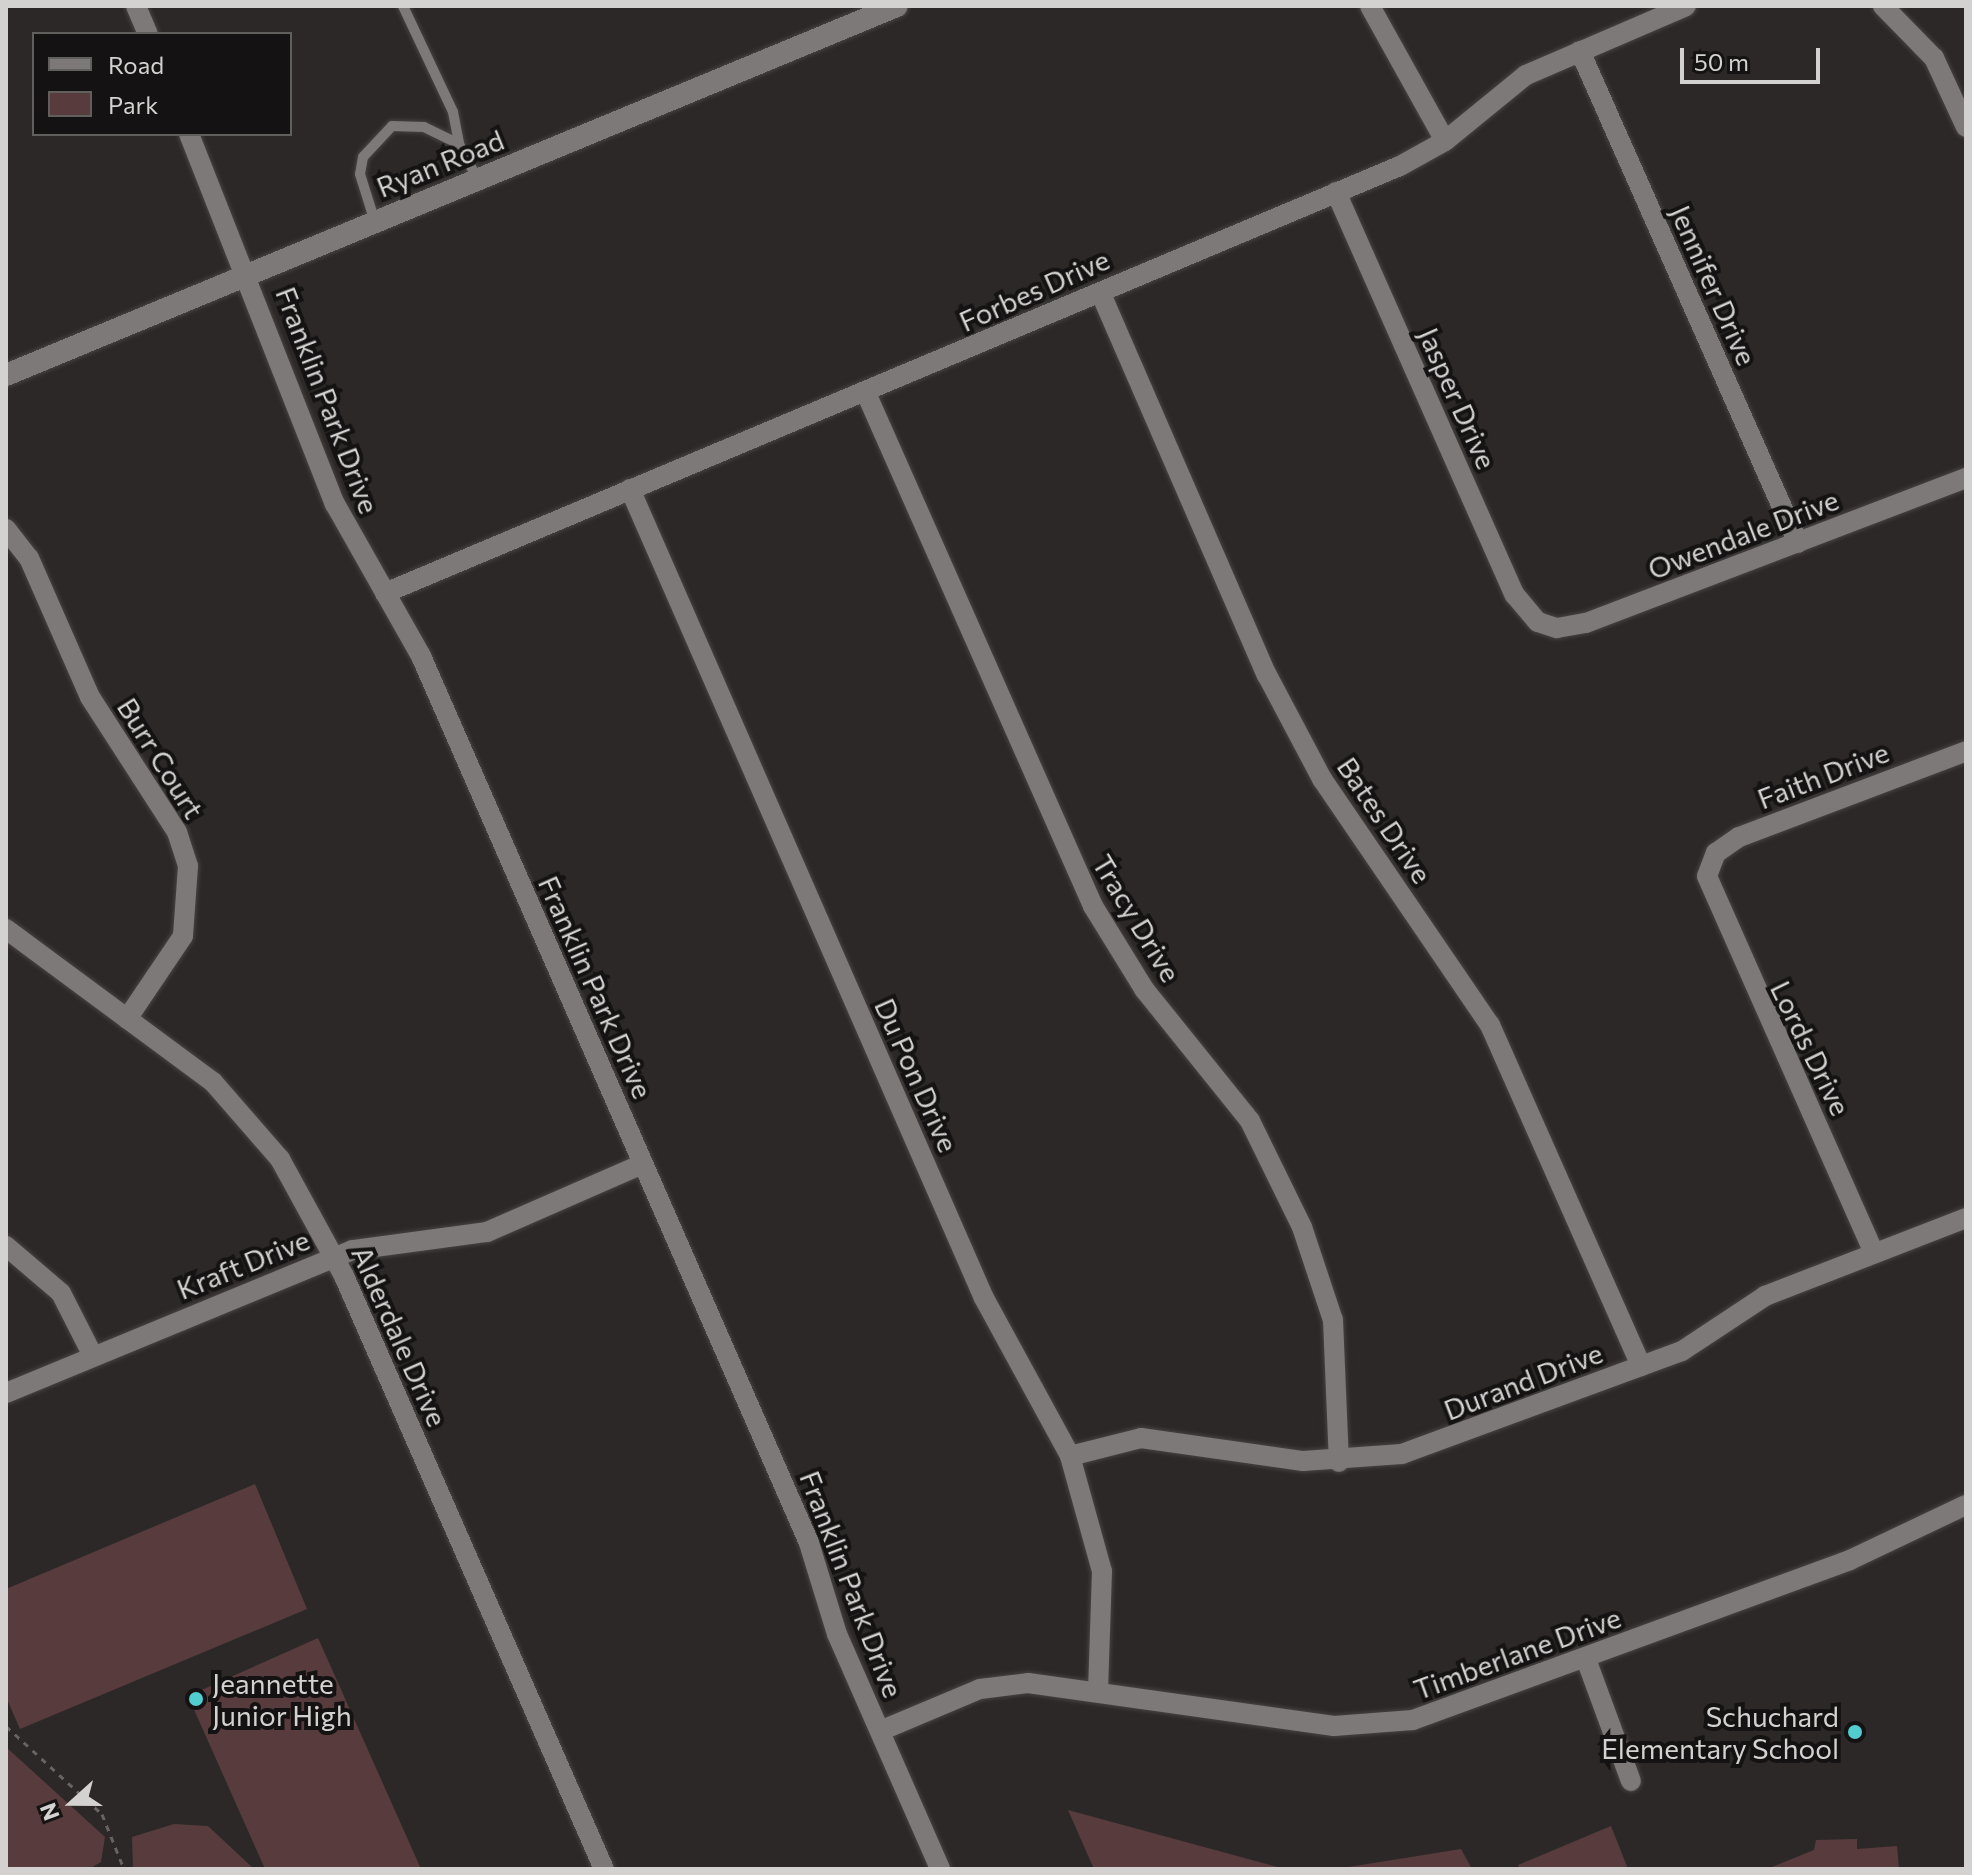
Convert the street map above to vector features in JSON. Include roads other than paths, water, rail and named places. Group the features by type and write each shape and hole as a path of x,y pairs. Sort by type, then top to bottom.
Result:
{"main road":[{"name":"Ryan Road","path":"6,375 897,6"}],"street":[{"path":"136,6 147,32"},
{"path":"1370,6 1445,141"},
{"name":"Forbes Drive","path":"385,593 1101,294 1336,192 1445,141 1526,75 1686,6"},
{"path":"1883,6 1934,58 1966,127"},
{"name":"Jennifer Drive","path":"1580,51 1798,543"},
{"name":"Franklin Park Drive","path":"190,136 248,273 335,504 421,656 809,1543 837,1634 940,1869"},
{"name":"Jasper Drive","path":"1336,192 1515,595 1538,622"},
{"name":"Bates Drive","path":"1101,294 1273,687 1358,835 1490,1025 1641,1366"},
{"name":"Tracy Drive","path":"866,393 1093,906 1144,989 1250,1121 1302,1227 1333,1320 1339,1462"},
{"name":"Owendale Drive","path":"1538,622 1573,627 1966,478"},
{"name":"Du Pon Drive","path":"630,489 984,1298 1070,1456 1102,1571 1098,1691"},
{"name":"Burr Court","path":"6,529 29,558 90,697 172,824 188,866 183,936 127,1019"},
{"name":"Faith Drive","path":"1709,864 1739,837 1966,751"},
{"name":"Lords Drive","path":"1709,864 1714,902 1874,1253"},
{"name":"Alderdale Drive","path":"6,929 247,1114 334,1257 604,1869"},
{"name":"Kraft Drive","path":"6,1393 334,1257 372,1245 487,1232 643,1164"},
{"name":"Durand Drive","path":"1070,1456 1141,1438 1339,1462 1419,1450 1712,1336 1765,1296 1966,1218"},
{"path":"6,1246 61,1293 93,1356"},
{"name":"Timberlane Drive","path":"880,1731 1005,1683 1098,1691 1289,1721 1374,1726 1459,1708 1874,1550 1966,1505"},
{"path":"1586,1659 1631,1781"}],"lane":[{"path":"403,6 453,112 459,144 478,180"},
{"path":"375,222 360,174 373,138 407,123 459,144"}],"place":[{"name":"Jeannette Junior High","path":"196,1699"},
{"name":"Schuchard Elementary School","path":"1855,1732"}]}
